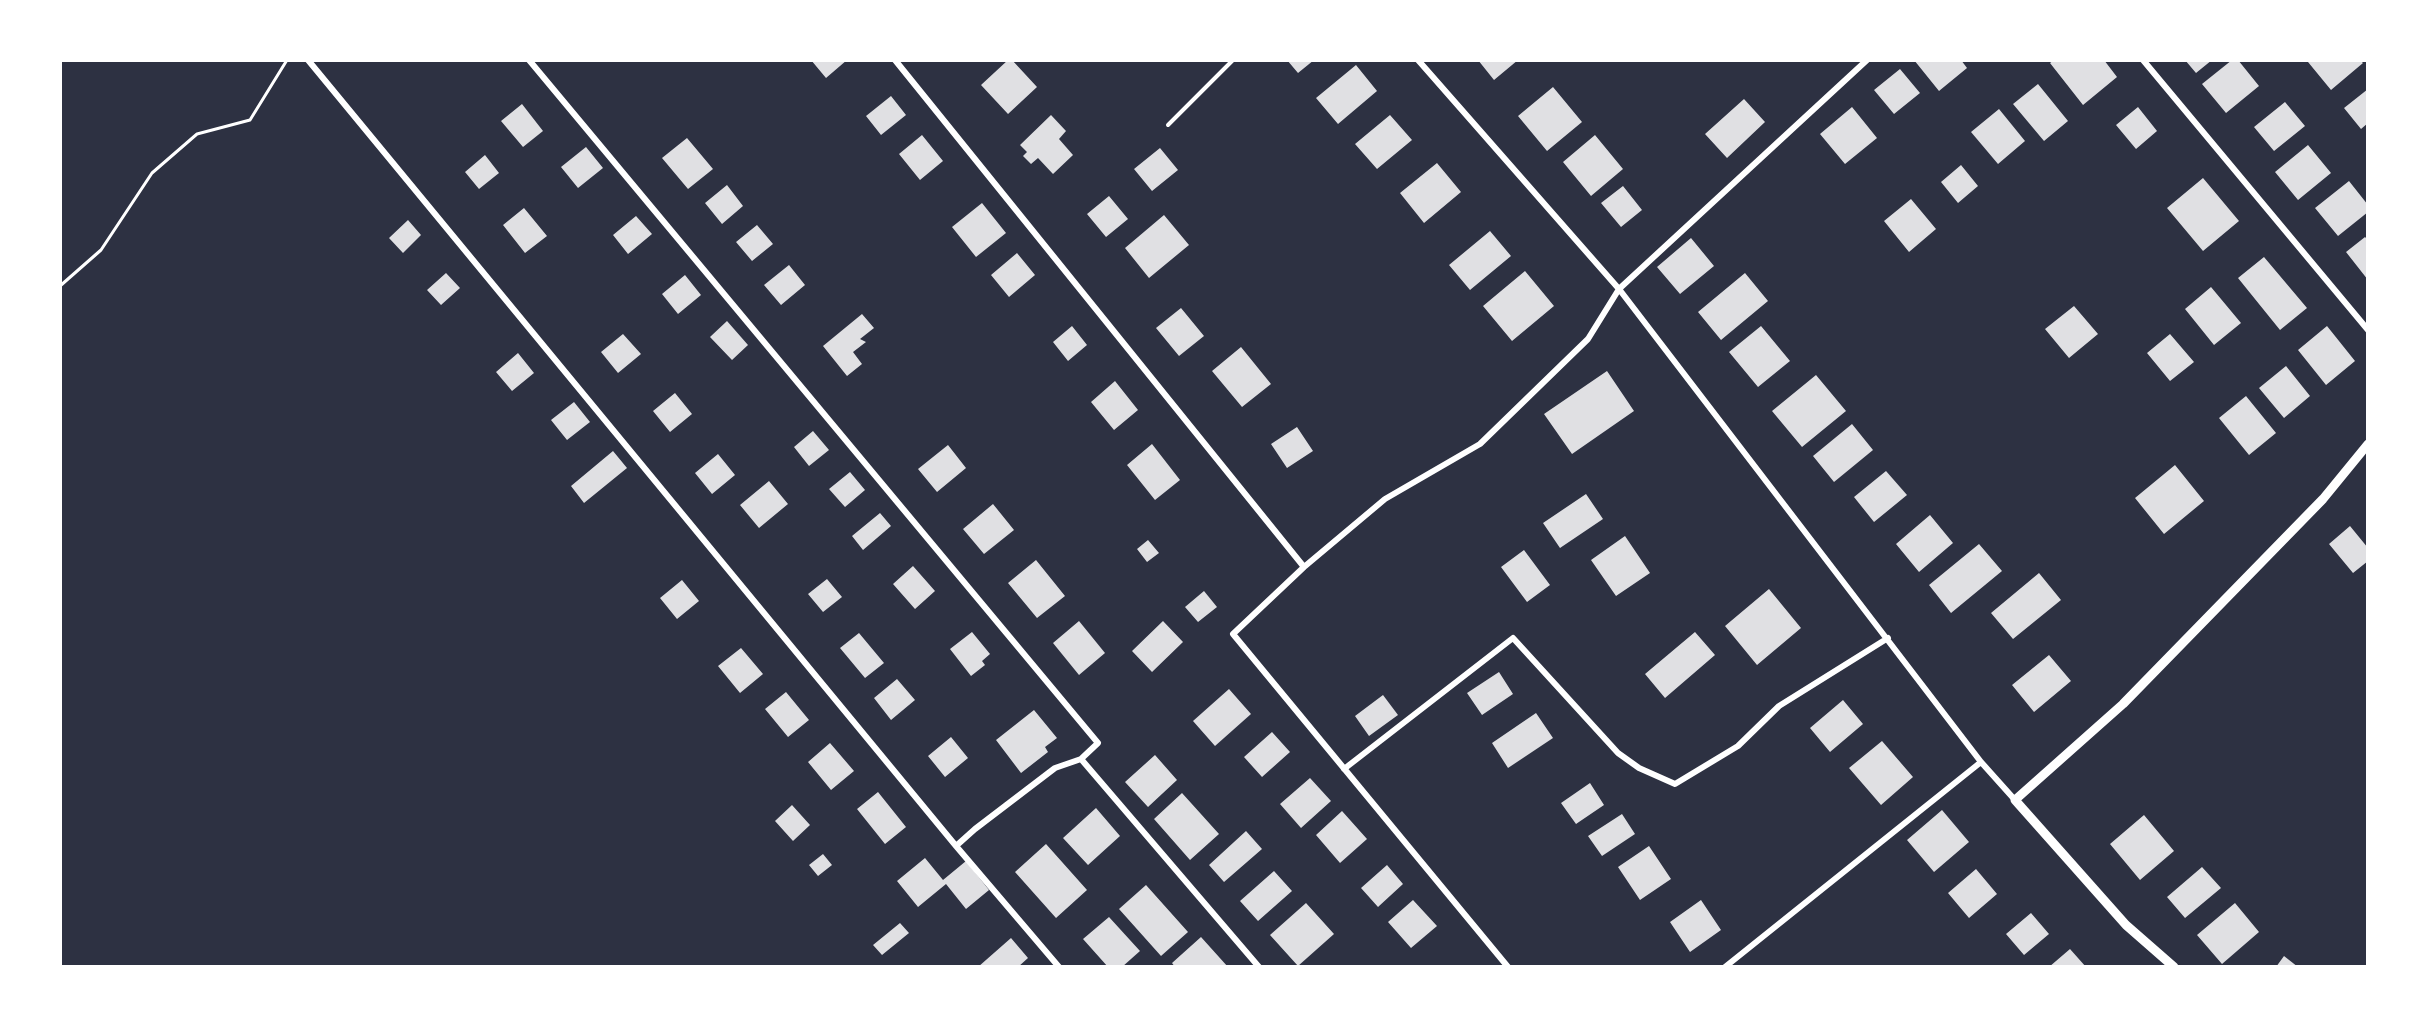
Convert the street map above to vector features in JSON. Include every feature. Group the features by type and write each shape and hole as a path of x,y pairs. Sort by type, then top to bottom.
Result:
{"street":[{"path":"308,60 956,846 1059,967"},
{"path":"529,60 1098,743 1081,759 1055,768 956,846"},
{"path":"895,60 1304,567"},
{"path":"1418,60 1619,289 1981,762 2126,925 2174,967"},
{"path":"1508,967 1233,634 1304,567 1384,499 1480,444 1588,339 1619,289 1867,60"},
{"path":"2142,60 2368,330"},
{"path":"2015,800 2123,704 2323,499 2368,444"},
{"path":"1344,769 1513,638 1618,753 1639,768 1675,784 1738,746 1779,706 1888,638"},
{"path":"1081,759 1259,967"},
{"path":"1725,967 1981,762"}],"lane":[{"path":"1168,125 1233,60"}],"path":[{"path":"60,286 101,250 152,173 197,135 250,120 287,60"}],"building":[{"path":"811,60 847,60 826,78"},
{"path":"1008,60 1012,60 1037,87 1008,114 981,85"},
{"path":"1287,60 1314,60 1298,73"},
{"path":"1478,60 1518,60 1494,80"},
{"path":"1914,60 1961,60 1967,68 1939,91"},
{"path":"2054,60 2104,60 2117,77 2083,105 2050,63"},
{"path":"2185,60 2212,60 2196,73"},
{"path":"2232,60 2238,60 2259,86 2226,113 2202,84"},
{"path":"2310,60 2360,60 2363,63 2331,90 2308,62"},
{"path":"1356,65 1377,91 1338,124 1316,98"},
{"path":"1900,69 1920,93 1894,114 1874,90"},
{"path":"2038,84 2068,121 2044,141 2013,104"},
{"path":"1553,87 1582,122 1547,151 1518,116"},
{"path":"2368,89 2368,123 2361,129 2344,108"},
{"path":"891,96 906,115 881,135 866,116"},
{"path":"1744,99 1765,122 1727,158 1705,134"},
{"path":"2285,102 2305,126 2274,151 2254,127"},
{"path":"522,104 543,131 523,147 501,121"},
{"path":"1852,107 1877,138 1845,164 1820,134"},
{"path":"2138,107 2157,131 2136,149 2116,125"},
{"path":"1999,109 2025,141 1998,164 1971,132"},
{"path":"1051,115 1066,131 1059,139 1073,155 1053,174 1038,158 1031,164 1023,156 1027,152 1020,145"},
{"path":"1390,115 1412,140 1377,169 1355,144"},
{"path":"922,135 943,161 920,180 899,154"},
{"path":"1595,135 1623,169 1591,196 1563,162"},
{"path":"687,138 713,169 688,189 662,158"},
{"path":"2308,145 2331,173 2298,200 2275,172"},
{"path":"586,147 603,168 578,188 561,167"},
{"path":"1160,148 1178,170 1152,191 1134,169"},
{"path":"485,155 499,173 479,189 465,172"},
{"path":"1437,163 1461,192 1424,223 1400,193"},
{"path":"1961,165 1978,186 1958,203 1941,182"},
{"path":"2203,178 2239,221 2203,251 2167,208"},
{"path":"2349,181 2368,205 2368,212 2338,236 2315,208"},
{"path":"727,185 743,206 722,224 705,203"},
{"path":"1623,186 1642,210 1621,227 1601,203"},
{"path":"1109,196 1128,219 1106,237 1087,214"},
{"path":"1911,199 1936,229 1909,252 1884,221"},
{"path":"982,203 1006,233 976,257 952,227"},
{"path":"524,208 547,236 525,253 503,225"},
{"path":"1164,215 1189,245 1149,278 1125,248"},
{"path":"636,216 652,234 628,254 613,235"},
{"path":"408,220 421,235 403,253 389,238"},
{"path":"757,225 773,244 752,261 736,242"},
{"path":"1490,231 1511,256 1470,290 1449,265"},
{"path":"2365,237 2368,240 2368,280 2346,252"},
{"path":"1691,238 1714,266 1680,294 1657,267"},
{"path":"1017,253 1035,275 1009,297 991,275"},
{"path":"2264,257 2307,308 2280,330 2238,278"},
{"path":"789,265 805,285 781,305 764,285"},
{"path":"1525,271 1554,306 1512,341 1483,306"},
{"path":"446,273 460,288 441,305 427,290"},
{"path":"1745,273 1768,301 1721,340 1698,312"},
{"path":"685,275 701,295 678,314 662,294"},
{"path":"2211,287 2241,323 2214,345 2185,309"},
{"path":"2074,306 2098,334 2069,358 2045,329"},
{"path":"1181,308 1204,336 1179,356 1156,328"},
{"path":"862,314 874,328 860,339 866,342 853,352 862,364 847,376 823,346"},
{"path":"727,321 748,345 732,360 710,337"},
{"path":"1072,326 1087,345 1068,361 1053,342"},
{"path":"1761,326 1790,361 1758,387 1729,352"},
{"path":"2327,326 2355,361 2326,385 2298,350"},
{"path":"623,334 641,354 618,373 601,352"},
{"path":"2170,334 2194,362 2170,381 2147,353"},
{"path":"1241,347 1271,384 1242,407 1212,371"},
{"path":"518,353 534,373 512,391 496,372"},
{"path":"2286,366 2310,396 2284,418 2259,388"},
{"path":"1607,371 1634,411 1572,454 1544,414"},
{"path":"1816,375 1846,411 1802,447 1772,411"},
{"path":"1115,381 1138,410 1114,430 1091,402"},
{"path":"675,393 692,414 670,432 653,411"},
{"path":"2246,396 2276,433 2249,455 2219,418"},
{"path":"574,402 590,422 567,440 551,420"},
{"path":"1852,424 1873,450 1834,482 1813,456"},
{"path":"1297,427 1313,451 1287,468 1271,444"},
{"path":"813,431 829,450 809,466 794,447"},
{"path":"1152,444 1180,480 1155,500 1127,465"},
{"path":"948,445 966,468 937,492 918,469"},
{"path":"613,451 627,468 584,503 571,486"},
{"path":"718,454 735,475 712,494 695,473"},
{"path":"2175,465 2204,501 2164,534 2135,498"},
{"path":"1886,471 1907,495 1874,522 1854,497"},
{"path":"850,472 865,490 845,507 829,489"},
{"path":"769,481 788,504 759,528 740,505"},
{"path":"1586,494 1603,519 1560,548 1543,523"},
{"path":"993,504 1014,530 984,554 963,529"},
{"path":"880,513 891,526 863,550 852,536"},
{"path":"1930,515 1953,543 1919,572 1896,544"},
{"path":"2350,526 2368,548 2368,561 2353,573 2329,544"},
{"path":"1625,536 1650,573 1616,596 1591,560"},
{"path":"1148,540 1159,553 1147,562 1137,549"},
{"path":"1979,544 2002,571 1951,613 1929,585"},
{"path":"1524,550 1550,585 1527,602 1501,567"},
{"path":"1036,560 1065,596 1037,618 1008,583"},
{"path":"913,566 935,591 915,609 893,584"},
{"path":"2039,573 2061,600 2013,639 1991,613"},
{"path":"827,579 842,597 823,612 808,594"},
{"path":"682,580 699,601 677,619 660,598"},
{"path":"1769,589 1801,628 1757,665 1725,626"},
{"path":"1204,591 1217,607 1198,622 1185,607"},
{"path":"1079,621 1105,653 1079,675 1053,643"},
{"path":"1163,621 1183,642 1152,672 1132,651"},
{"path":"972,632 990,654 982,661 985,665 971,676 950,649"},
{"path":"1695,632 1715,655 1665,698 1645,674"},
{"path":"859,633 884,663 865,678 840,648"},
{"path":"741,648 763,674 740,693 718,666"},
{"path":"2049,655 2071,681 2034,712 2012,685"},
{"path":"1499,672 1513,694 1482,715 1467,693"},
{"path":"897,679 915,700 891,720 874,698"},
{"path":"1229,689 1251,714 1215,746 1193,721"},
{"path":"786,692 809,720 788,737 765,709"},
{"path":"1383,695 1398,715 1369,736 1355,716"},
{"path":"1843,700 1863,724 1830,752 1810,728"},
{"path":"1034,710 1057,738 1045,747 1048,752 1021,773 996,740"},
{"path":"1536,713 1553,738 1508,768 1492,743"},
{"path":"1272,732 1290,752 1262,777 1244,757"},
{"path":"951,737 968,758 945,777 928,756"},
{"path":"1882,741 1913,777 1881,805 1849,768"},
{"path":"830,743 854,771 831,790 808,762"},
{"path":"1155,755 1177,780 1148,807 1125,782"},
{"path":"1310,778 1331,801 1301,828 1280,804"},
{"path":"1590,783 1604,805 1576,824 1561,803"},
{"path":"878,792 906,827 885,844 857,809"},
{"path":"1182,793 1219,834 1190,860 1154,819"},
{"path":"792,805 810,825 793,841 775,821"},
{"path":"1096,808 1120,836 1088,865 1063,838"},
{"path":"1942,810 1969,842 1934,872 1907,840"},
{"path":"1342,811 1367,839 1340,863 1316,835"},
{"path":"1622,814 1635,834 1602,856 1588,836"},
{"path":"2144,815 2174,851 2140,880 2110,844"},
{"path":"1246,831 1262,849 1224,882 1209,865"},
{"path":"1046,844 1087,890 1056,918 1015,872"},
{"path":"1649,846 1671,879 1640,900 1618,867"},
{"path":"823,854 832,865 818,876 809,865"},
{"path":"925,858 943,880 966,861 989,890 966,909 946,884 918,907 897,881"},
{"path":"1387,865 1403,884 1378,907 1361,888"},
{"path":"2202,867 2221,888 2185,918 2167,897"},
{"path":"1976,869 1997,894 1969,918 1948,893"},
{"path":"1274,871 1292,891 1258,921 1240,901"},
{"path":"1146,885 1188,932 1161,956 1119,909"},
{"path":"1413,900 1437,926 1411,948 1388,922"},
{"path":"1701,900 1721,930 1690,952 1670,922"},
{"path":"1306,903 1334,934 1298,966 1270,935"},
{"path":"2235,903 2259,932 2222,964 2197,935"},
{"path":"2031,913 2049,934 2024,955 2006,934"},
{"path":"1109,917 1140,951 1122,967 1108,967 1083,939"},
{"path":"900,923 909,933 882,955 873,945"},
{"path":"1201,937 1228,967 1175,967 1172,963"},
{"path":"1011,938 1028,958 1018,967 978,967"},
{"path":"2070,949 2086,967 2049,967"},
{"path":"2284,956 2298,967 2276,967"}]}
